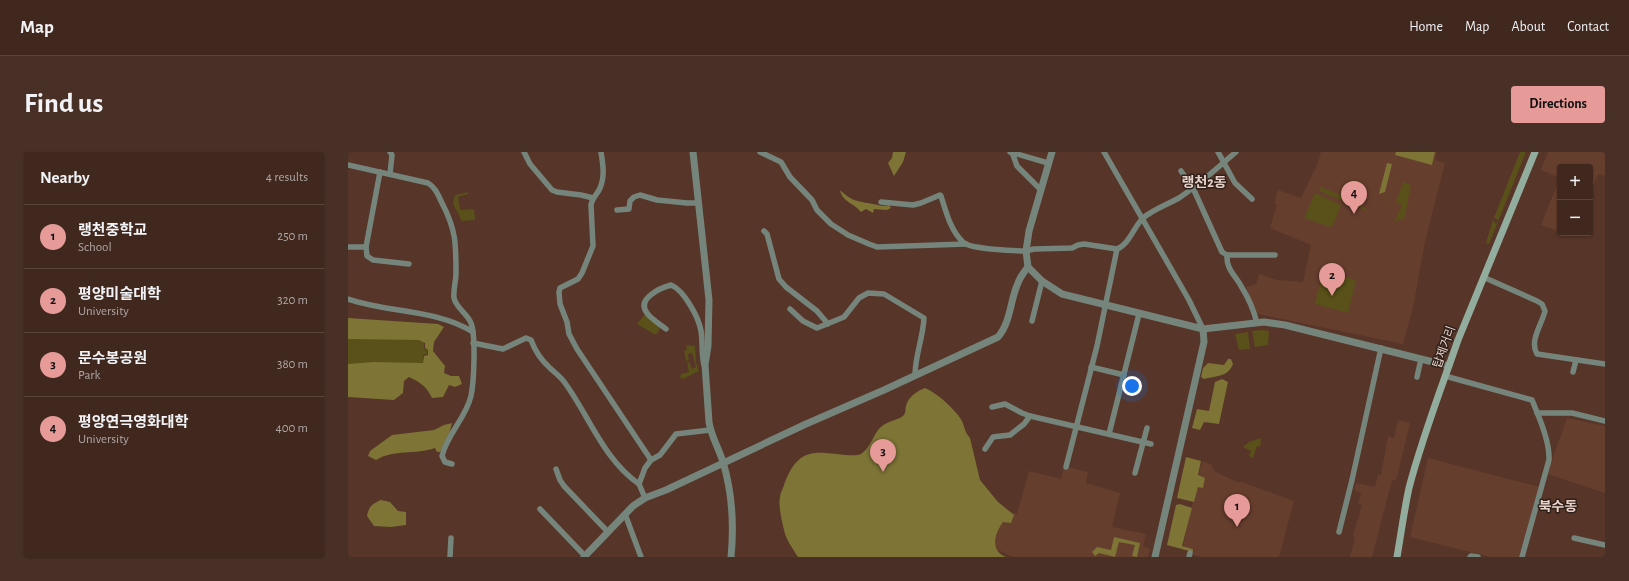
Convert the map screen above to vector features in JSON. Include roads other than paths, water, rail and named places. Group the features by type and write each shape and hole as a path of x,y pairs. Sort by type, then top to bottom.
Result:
{"main road":[{"name":"탑제거리","path":"1397,557 1409,489 1445,376 1483,278 1535,152"}],"street":[{"path":"390,152 392,156 390,174"},
{"path":"524,152 530,164 552,190 593,198"},
{"path":"601,152 604,169 601,188 593,198 591,205 592,246 582,274 578,279 560,288 560,304 567,322 569,334 577,349 651,460"},
{"path":"693,152 709,300 708,346 704,365"},
{"path":"760,152 781,162 790,177 831,224 848,235 869,244 877,247 966,244 1007,250 1072,248 1084,244 1117,250 1128,241 1143,218 1178,198 1236,152"},
{"path":"1011,152 1048,163"},
{"path":"1011,152 1017,166 1041,190"},
{"path":"1052,152 1028,231 1026,250 1028,266 1042,281 1062,294 1203,329 1264,322 1285,325 1449,366"},
{"path":"1104,152 1189,300 1203,329 1204,342 1202,352 1155,557"},
{"path":"1218,152 1236,183 1252,199"},
{"path":"348,165 428,183 434,187 451,221 455,234 455,301 470,322 473,332 473,384 471,396 467,409 447,441 442,456 445,462 452,464"},
{"path":"1181,171 1192,188 1222,252 1227,255 1275,255"},
{"path":"380,172 366,247 367,256 373,260 409,264"},
{"path":"617,210 629,209 630,201 634,197 640,195 657,200 699,203"},
{"path":"881,202 913,205 940,195 949,222 966,244"},
{"path":"764,231 767,234 779,279 786,287 817,311 828,324"},
{"path":"348,247 366,247"},
{"path":"1066,467 1106,306 1117,250"},
{"path":"1227,255 1226,261 1229,268 1241,285 1257,323"},
{"path":"540,509 585,556 625,514 644,498 666,490 806,424 998,337 1004,326 1018,283 1028,266"},
{"path":"1483,278 1542,304 1545,311 1535,337 1536,352 1538,354 1605,364"},
{"path":"1032,321 1042,281"},
{"path":"666,329 647,314 644,306 646,299 656,292 671,285 680,292 697,318 701,330 701,354 704,365 710,430 723,463 730,495 732,526 731,557"},
{"path":"790,309 803,321 812,327 817,328 844,317 859,298 868,293 884,294 924,318 923,332 915,366 915,375"},
{"path":"348,299 365,305 442,318 465,327 473,332"},
{"path":"1109,434 1139,314"},
{"path":"473,343 503,349 526,338 531,340 536,352 564,382 618,466 630,478 639,484 644,498"},
{"path":"1339,532 1381,348"},
{"path":"1416,377 1421,358"},
{"path":"1573,372 1576,360"},
{"path":"1091,367 1124,375"},
{"path":"1445,376 1532,400 1548,443 1549,460 1522,557"},
{"path":"992,407 1005,404 1030,416 1151,444"},
{"path":"1537,413 1572,413 1605,421"},
{"path":"985,449 993,437 1010,435 1024,424 1030,416"},
{"path":"1136,473 1147,428"},
{"path":"639,484 645,468 651,460 660,455 676,434 710,430"},
{"path":"556,469 564,486 608,532"},
{"path":"625,514 641,557"},
{"path":"450,557 451,538"},
{"path":"1574,538 1605,545"},
{"path":"1470,557 1478,557"}],"place":[{"name":"평양연극영화대학","path":"1354,214"},
{"name":"평양미술대학","path":"1332,296"},
{"name":"문수봉공원","path":"883,472"},
{"name":"랭천중학교","path":"1237,527"}],"district":[{"name":"랭천2동","path":"1204,182"},
{"name":"북수동","path":"1558,506"}]}
